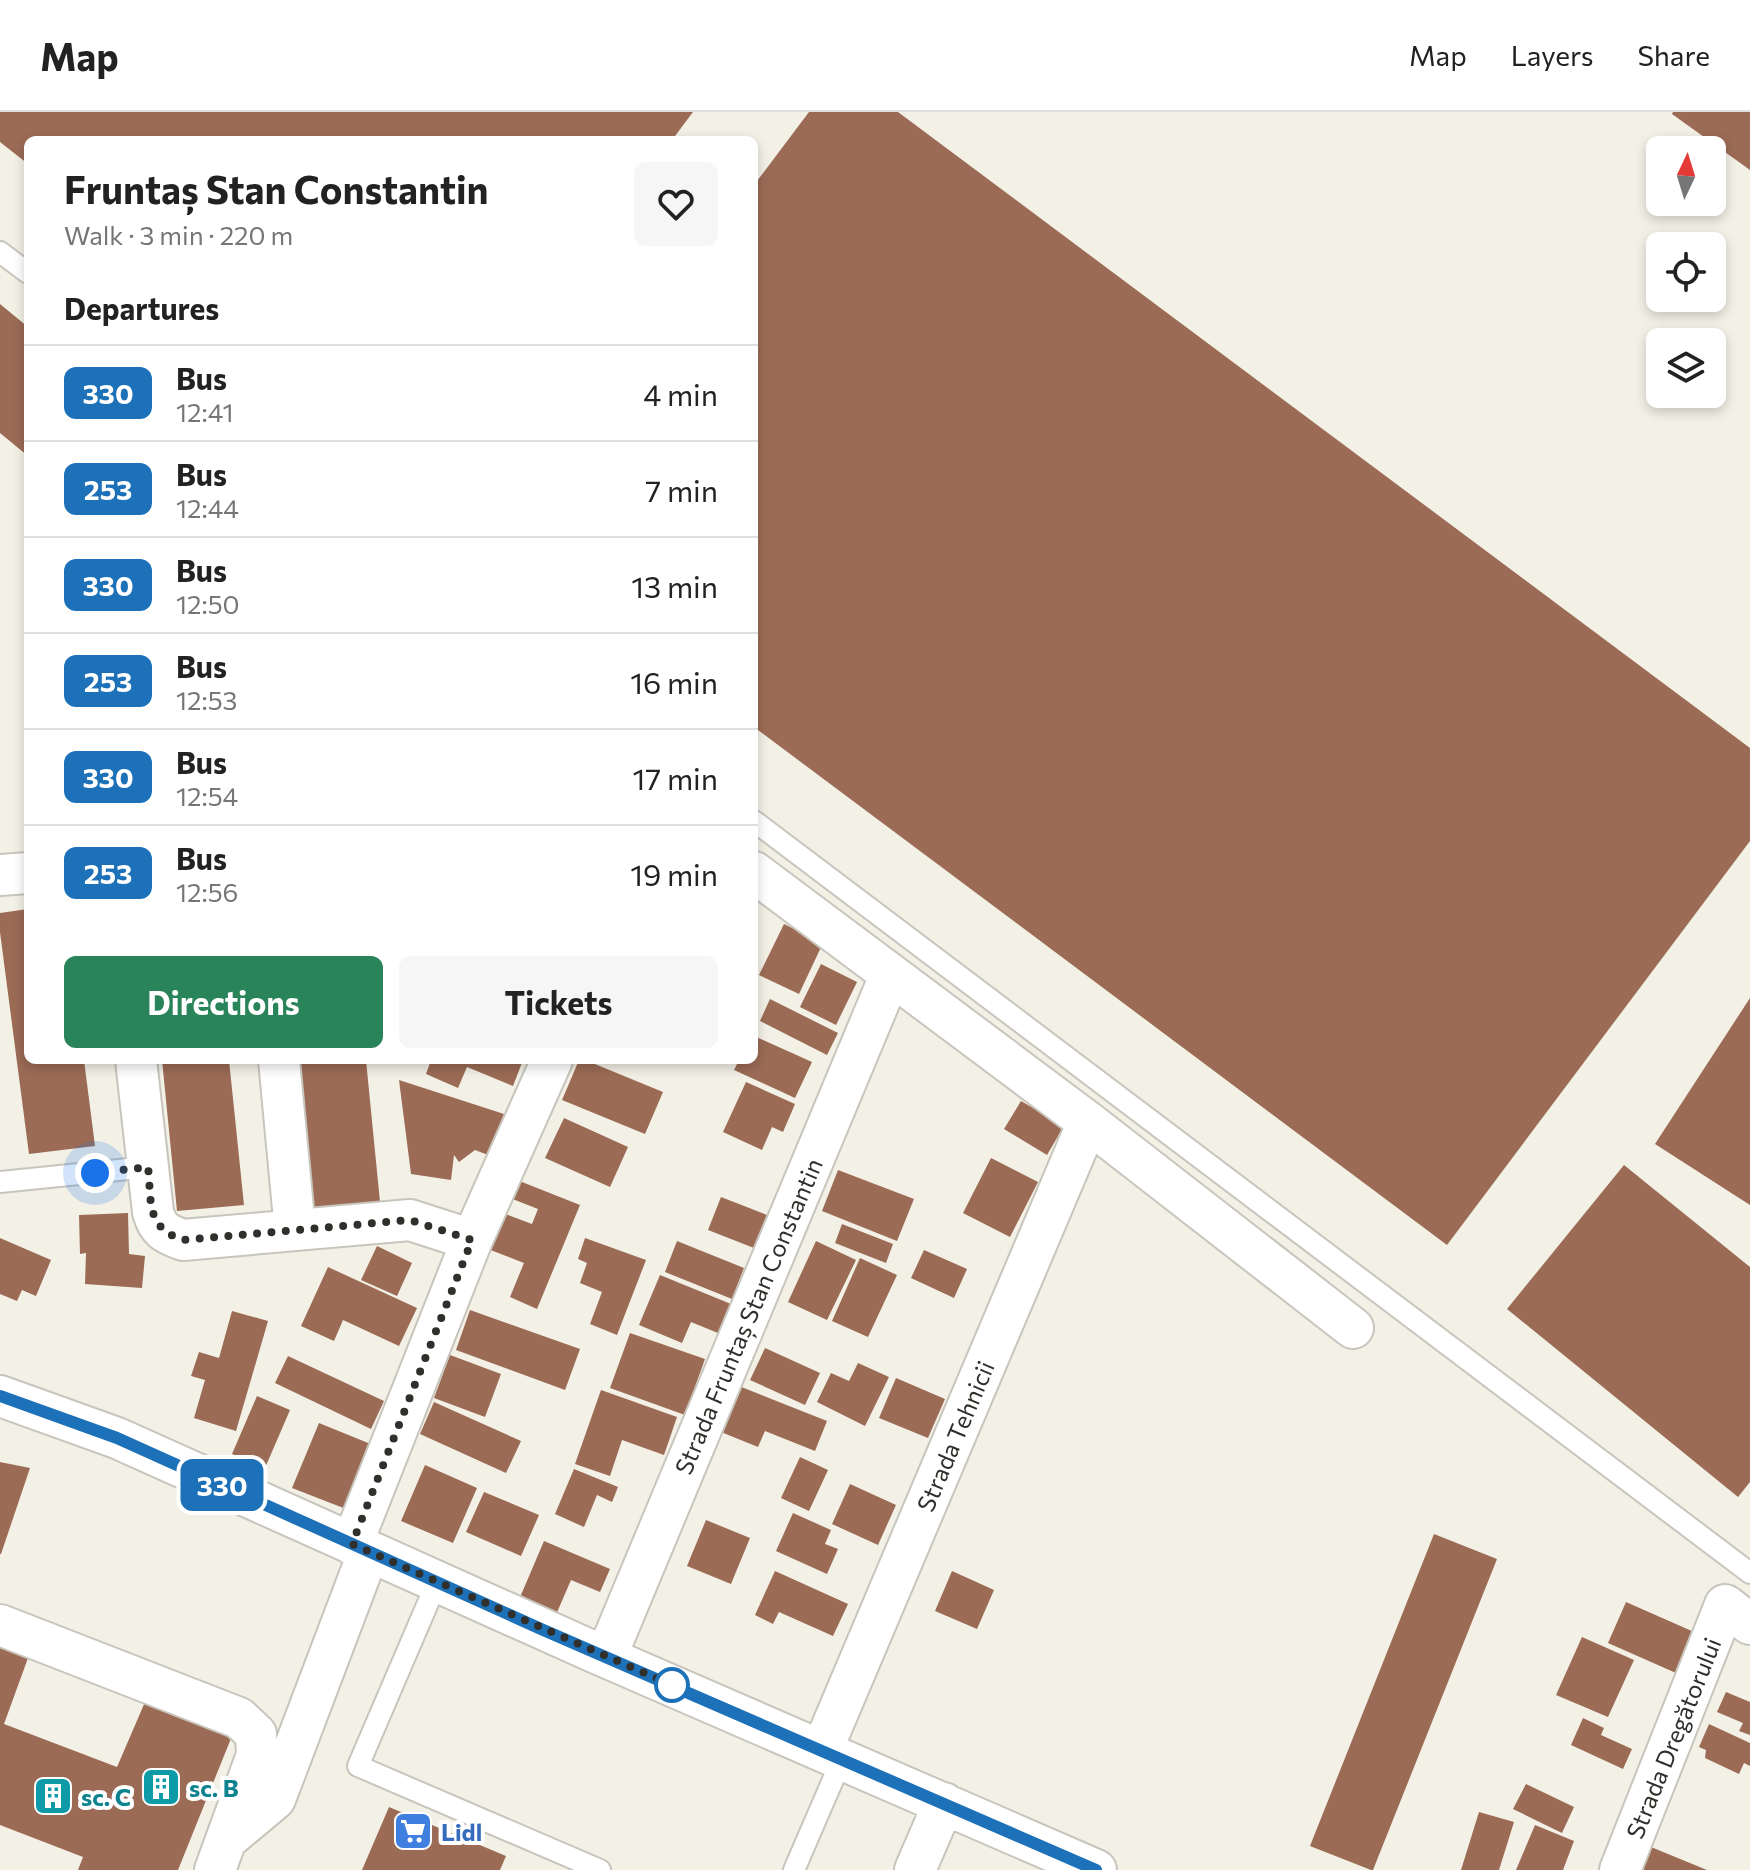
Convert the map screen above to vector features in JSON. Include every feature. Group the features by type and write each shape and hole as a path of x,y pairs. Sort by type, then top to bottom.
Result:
{"street":[{"path":"0,875 24,873"},
{"path":"758,875 1088,1122 1353,1328"},
{"name":"Strada Fruntaș Stan Constantin","path":"606,1657 890,976"},
{"path":"136,1064 153,1212 157,1226 166,1234 183,1240 410,1220 472,1240"},
{"path":"279,1064 295,1230"},
{"path":"221,1855 275,1799 360,1548 472,1240 550,1064"},
{"name":"Strada Tehnicii","path":"832,1754 1088,1122"},
{"path":"0,1396 117,1438 606,1657 1096,1870"},
{"name":"Strada Dregătorului","path":"1620,1870 1738,1615"},
{"path":"0,1625 239,1718 256,1734 257,1755 221,1855"},
{"path":"915,1870 944,1803"}],"lane":[{"path":"0,252 24,270"},
{"path":"758,824 1750,1573"},
{"path":"0,1182 148,1167"},
{"path":"437,1582 358,1766 600,1870"},
{"path":"794,1870 832,1754"}],"building":[{"path":"0,112 693,112 675,136 24,136 24,161 0,142"},
{"path":"809,112 898,112 1750,748 1750,841 1447,1245 758,730 758,180"},
{"path":"1750,112 1750,170 1726,153 1726,136 1703,136 1672,114"},
{"path":"0,304 24,324 24,453 0,433"},
{"path":"24,910 24,1064 85,1064 95,1146 29,1154 0,913"},
{"path":"784,924 823,943 799,994 759,975"},
{"path":"821,964 857,982 836,1025 800,1007"},
{"path":"1750,998 1750,1205 1655,1144"},
{"path":"770,999 838,1033 827,1055 760,1021"},
{"path":"758,1038 812,1062 795,1098 734,1070 737,1064 758,1064"},
{"path":"162,1064 229,1064 244,1205 177,1211"},
{"path":"299,1064 366,1064 380,1202 313,1209"},
{"path":"430,1064 521,1064 513,1086 467,1067 458,1088 426,1074"},
{"path":"577,1064 595,1064 663,1092 645,1134 562,1100"},
{"path":"399,1080 504,1114 488,1155 475,1150 459,1162 454,1155 451,1180 411,1174"},
{"path":"746,1082 795,1104 783,1132 772,1127 762,1150 723,1132"},
{"path":"1021,1101 1064,1126 1047,1155 1004,1129"},
{"path":"564,1118 628,1147 610,1187 545,1158"},
{"path":"991,1158 1038,1182 1010,1237 963,1213"},
{"path":"1624,1165 1750,1267 1750,1482 1738,1497 1507,1309"},
{"path":"838,1170 914,1199 897,1241 822,1211"},
{"path":"517,1180 580,1205 537,1309 510,1297 524,1263 488,1249 503,1213 532,1224 538,1209 510,1198"},
{"path":"721,1197 767,1215 754,1248 708,1230"},
{"path":"128,1213 129,1254 145,1256 142,1288 85,1284 86,1253 80,1254 79,1215"},
{"path":"842,1224 893,1244 886,1263 835,1243"},
{"path":"0,1238 51,1260 36,1296 22,1290 17,1301 0,1294"},
{"path":"585,1238 646,1260 617,1335 590,1324 602,1292 580,1283 587,1263 578,1259"},
{"path":"677,1241 744,1268 732,1299 665,1272"},
{"path":"816,1241 856,1260 827,1320 788,1302"},
{"path":"377,1246 412,1263 397,1296 361,1280"},
{"path":"924,1250 967,1269 954,1298 911,1278"},
{"path":"860,1258 897,1275 868,1337 832,1321"},
{"path":"328,1267 417,1308 399,1346 343,1320 334,1341 301,1326"},
{"path":"660,1275 731,1304 718,1333 691,1322 682,1343 639,1325"},
{"path":"470,1310 580,1349 565,1390 456,1350"},
{"path":"232,1311 268,1321 236,1431 194,1418 205,1380 191,1376 199,1352 219,1358"},
{"path":"630,1333 705,1359 685,1415 610,1388"},
{"path":"765,1348 820,1373 805,1405 750,1380"},
{"path":"450,1355 501,1374 485,1417 434,1398"},
{"path":"288,1356 384,1401 371,1429 275,1383"},
{"path":"858,1363 889,1377 865,1426 817,1402 831,1373 849,1381"},
{"path":"896,1378 945,1399 928,1438 879,1418"},
{"path":"739,1386 827,1421 815,1451 765,1431 758,1447 721,1432"},
{"path":"601,1390 677,1417 664,1455 622,1440 610,1476 575,1464"},
{"path":"257,1396 290,1410 265,1468 232,1454"},
{"path":"434,1402 521,1441 506,1473 420,1434"},
{"path":"319,1423 373,1445 346,1509 292,1488"},
{"path":"800,1457 828,1470 809,1511 781,1498"},
{"path":"0,1462 30,1468 1,1554 0,1554"},
{"path":"425,1465 477,1488 453,1543 401,1521"},
{"path":"574,1469 618,1487 612,1502 597,1495 584,1527 555,1514"},
{"path":"850,1484 896,1505 878,1545 832,1524"},
{"path":"484,1492 539,1515 521,1556 466,1532"},
{"path":"793,1513 831,1530 825,1544 838,1549 827,1574 776,1551"},
{"path":"706,1520 750,1538 731,1584 687,1566"},
{"path":"1434,1534 1497,1559 1371,1870 1310,1846"},
{"path":"544,1541 610,1569 600,1592 571,1580 555,1617 518,1602"},
{"path":"775,1571 848,1604 833,1636 779,1612 773,1624 755,1615"},
{"path":"952,1571 994,1590 977,1629 935,1611"},
{"path":"1626,1602 1694,1632 1676,1673 1608,1643"},
{"path":"1582,1637 1634,1660 1608,1717 1556,1695"},
{"path":"0,1647 28,1658 4,1724 117,1767 145,1702 232,1736 178,1870 78,1870 83,1857 0,1825"},
{"path":"1726,1692 1750,1702 1750,1735 1739,1731 1743,1723 1717,1712"},
{"path":"1583,1718 1604,1728 1601,1735 1632,1749 1623,1769 1571,1745"},
{"path":"1709,1724 1750,1743 1750,1766 1744,1763 1739,1774 1705,1758 1706,1750 1699,1747"},
{"path":"1526,1784 1574,1807 1562,1833 1513,1809"},
{"name":"Lidl","path":"389,1807 506,1856 500,1870 362,1870"},
{"path":"1479,1812 1514,1822 1499,1870 1461,1870"},
{"path":"1535,1825 1574,1841 1563,1870 1516,1870"},
{"path":"1651,1847 1707,1870 1642,1869"}],"bus line":[{"name":"330","path":"0,1396 117,1438 541,1629 1096,1870"}],"place":[{"name":"sc. B","path":"161,1787"},
{"name":"sc. C","path":"53,1796"},
{"name":"Lidl","path":"413,1831"}],"route":[{"path":"95,1173 148,1167 157,1226 166,1234 183,1240 410,1220 472,1240 352,1544 672,1685"}]}
